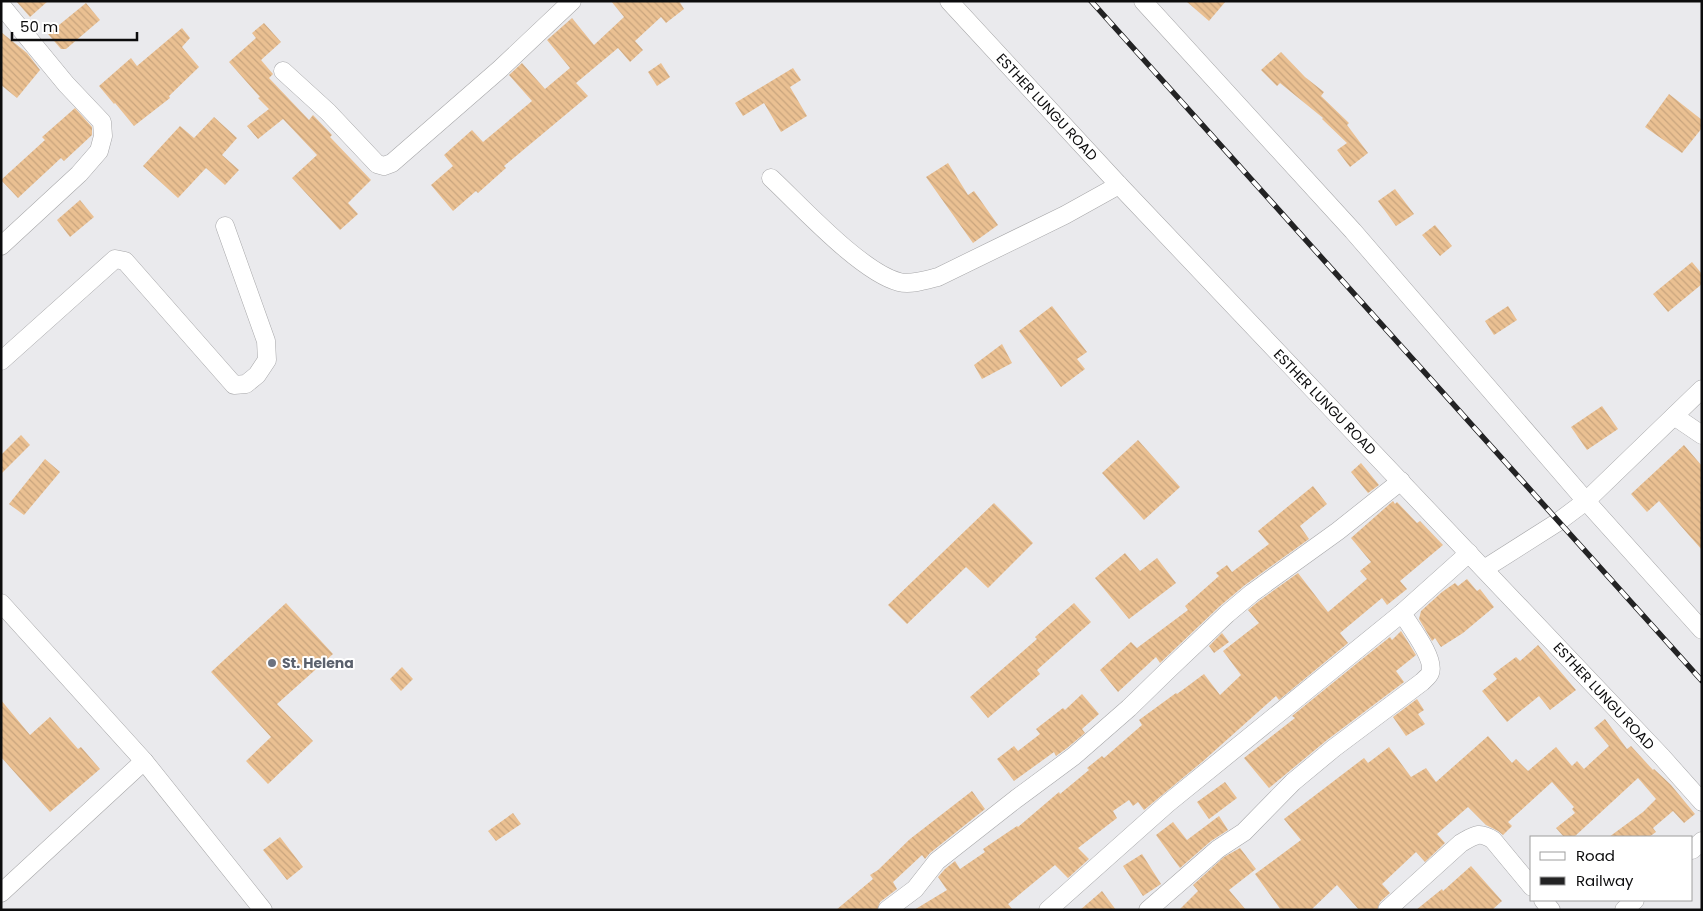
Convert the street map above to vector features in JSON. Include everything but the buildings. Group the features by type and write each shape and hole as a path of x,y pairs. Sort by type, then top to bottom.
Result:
{"street":[{"path":"283,71 328,112 377,164 384,166 392,163 572,1"},
{"name":"ESTHER LUNGU ROAD","path":"949,1 1120,185 1662,757 1702,802"},
{"path":"1143,1 1354,231 1586,501 1702,630"},
{"path":"1,4 66,84 102,122 103,136 99,151 79,174 1,246"},
{"path":"771,178 841,244 874,270 900,282 920,282 938,277 1065,215 1120,185"},
{"path":"1,361 115,259 125,260 234,385 246,384 257,374 267,360 266,341 225,226"},
{"path":"1484,569 1558,522 1586,501 1702,388"},
{"path":"1674,416 1702,434"},
{"path":"887,910 915,889 937,861 1074,756 1129,708 1174,663 1252,594 1338,531 1401,481"},
{"path":"1048,910 1161,810 1402,613 1469,553"},
{"path":"1,603 144,760 263,910"},
{"path":"1148,910 1218,849 1244,832 1300,776 1422,682 1430,673 1431,663 1427,653 1402,613"},
{"path":"1,893 144,760"},
{"path":"1387,910 1462,843 1476,835 1485,835 1493,840 1530,884"},
{"path":"1624,910 1634,901"}],"railway":[{"path":"1091,1 1702,681"}],"place":[{"name":"St. Helena","path":"272,663"}]}
